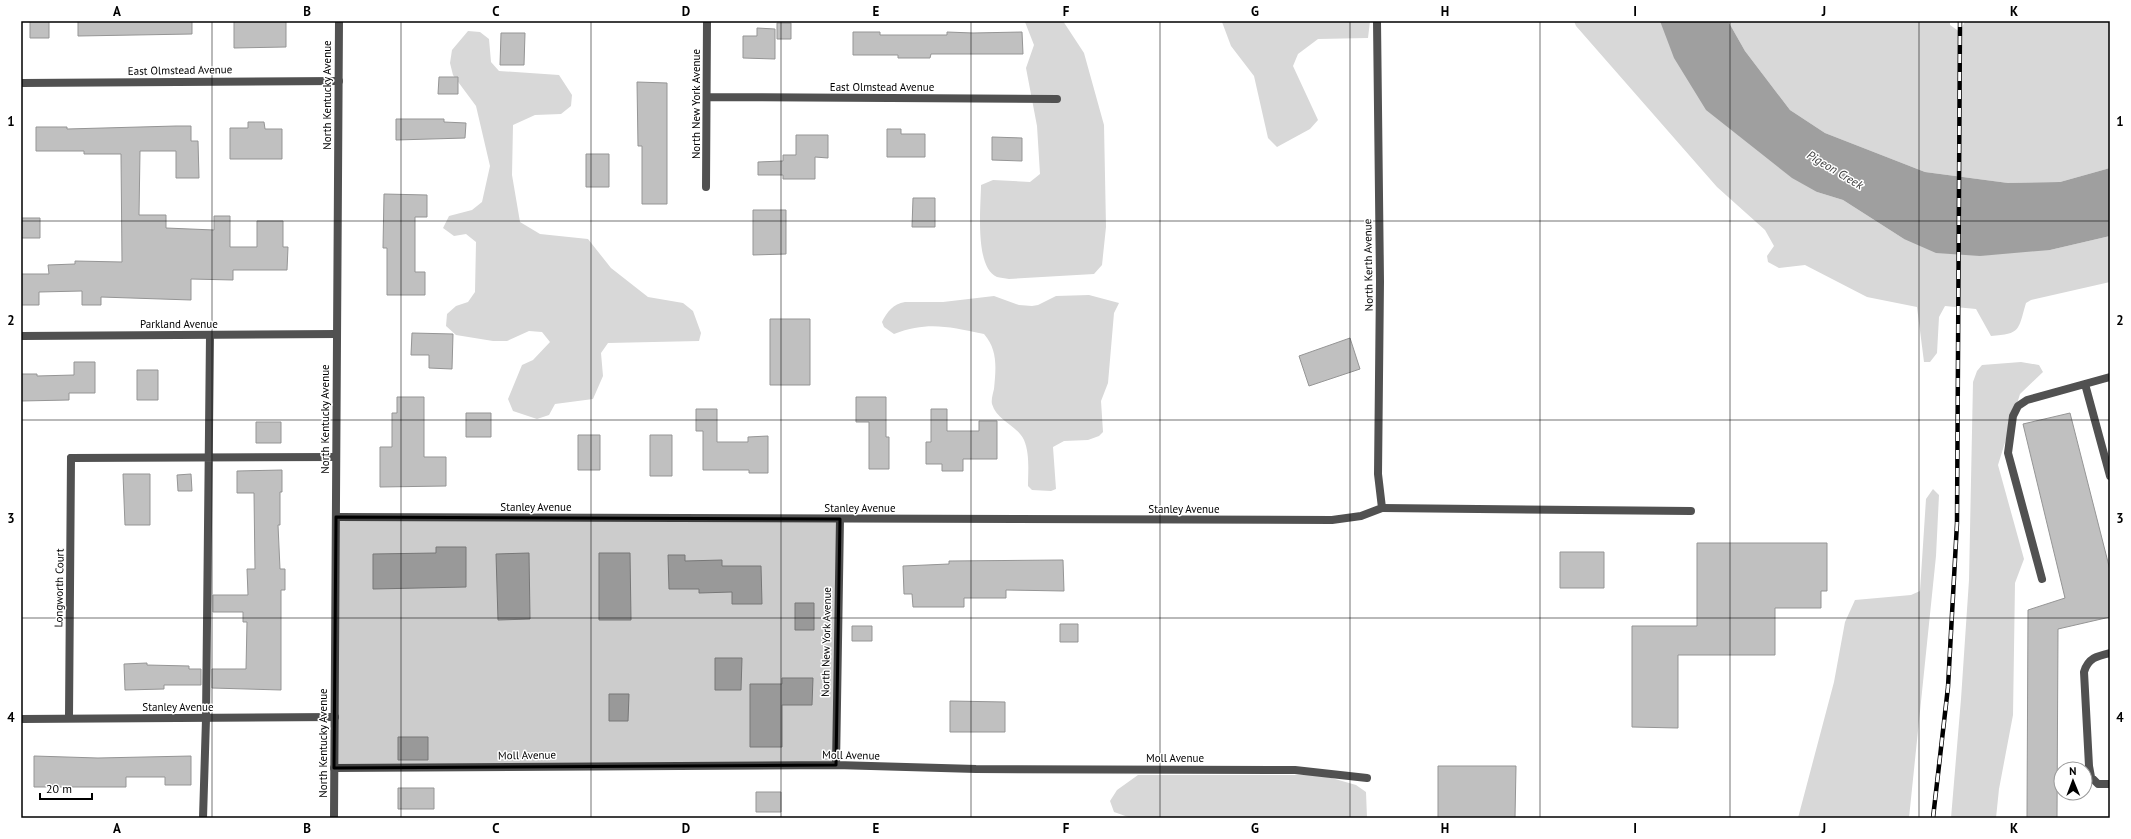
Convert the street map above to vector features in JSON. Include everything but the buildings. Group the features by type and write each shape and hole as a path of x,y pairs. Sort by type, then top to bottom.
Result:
{"street":[{"name":"North Kentucky Avenue","path":"334,818 339,21"},
{"name":"North New York Avenue","path":"706,187 707,21"},
{"name":"North Kerth Avenue","path":"1377,21 1377,146 1380,281 1378,474 1382,508"},
{"name":"East Olmstead Avenue","path":"21,83 338,81"},
{"name":"East Olmstead Avenue","path":"707,97 1057,98"},
{"name":"Parkland Avenue","path":"21,336 337,334"},
{"path":"203,818 210,457 210,335"},
{"path":"2042,580 2008,453 2013,416 2018,406 2027,400 2110,377"},
{"path":"2085,384 2110,476"},
{"path":"210,457 336,457"},
{"name":"Longworth Court","path":"69,718 71,458 210,457"},
{"path":"1382,508 1691,511"},
{"name":"Stanley Avenue","path":"336,517 1332,520 1361,516 1382,508"},
{"name":"North New York Avenue","path":"836,765 840,519"},
{"path":"2110,653 2093,657 2087,663 2084,672 2089,766 2091,777 2098,784 2110,784"},
{"name":"Stanley Avenue","path":"21,719 335,717"},
{"name":"Moll Avenue","path":"334,768 836,765 976,769 1295,770 1367,778"}],"highlighted area":[{"path":"336,517 840,519 836,765 334,768"}],"shaded area":[{"path":"1022,21 1063,21 1084,53 1104,125 1106,227 1102,265 1094,274 1009,279 997,277 990,271 985,261 980,235 981,185 993,180 1030,182 1040,174 1037,126 1026,68 1034,45 1025,22"},
{"path":"1218,21 1370,21 1368,38 1318,39 1298,54 1293,66 1318,120 1310,129 1277,147 1268,138 1254,76 1231,46 1222,22"},
{"path":"1574,21 1660,21 1817,192 1843,200 1904,239 2050,250 2110,236 2110,282 2031,300 2026,303 2017,329 2008,334 1991,336 1976,309 1945,306 1939,317 1937,353 1930,362 1924,362 1917,307 1867,297 1805,265 1779,268 1768,262 1767,256 1774,246 1765,230 1717,187 1576,26"},
{"path":"1728,21 1950,21 1950,25 1960,32 1965,21 2110,21 2110,168 2060,182 2008,183 1925,172 1825,133 1790,110 1745,51"},
{"path":"468,31 480,32 489,39 491,62 499,71 559,75 572,95 571,106 561,114 535,115 513,125 512,175 520,222 540,234 588,239 611,268 648,297 683,303 693,311 701,333 699,341 608,343 601,353 603,376 593,399 555,404 549,415 537,419 513,411 508,399 522,365 533,360 550,342 542,332 529,331 507,341 493,341 456,335 446,326 447,314 456,306 468,302 475,292 476,242 466,234 454,236 443,228 449,216 472,210 482,202 490,166 476,106 453,75 450,63 452,50"},
{"path":"1089,295 1119,303 1114,313 1108,383 1101,401 1103,432 1099,436 1088,440 1064,441 1053,447 1056,489 1051,491 1032,490 1028,486 1028,457 1024,440 1017,430 998,415 992,404 995,360 992,346 984,334 949,327 928,326 894,334 884,327 882,322 891,309 905,302 943,302 994,296 1019,305 1032,306 1038,305 1056,296"},
{"path":"2021,362 2039,365 2043,372 2020,394 1998,465 2024,559 2015,583 2013,715 1999,789 1996,818 1951,818 1969,580 1973,382 1977,371 1982,365"},
{"path":"1933,489 1939,495 1936,556 1909,818 1798,818 1834,682 1845,622 1855,600 1911,595 1920,591 1926,499"},
{"path":"1138,775 1321,775 1356,785 1366,792 1367,818 1131,818 1114,812 1110,801 1117,790"}],"water":[{"name":"Pigeon Creek","path":"1660,21 1728,21 1745,51 1790,110 1825,133 1925,172 2008,183 2060,182 2110,168 2110,236 2050,250 1980,256 1936,253 1904,239 1843,200 1817,192 1792,178 1706,110 1674,58"}],"railway":[{"path":"1933,818 1948,687 1957,523 1960,21"}]}
